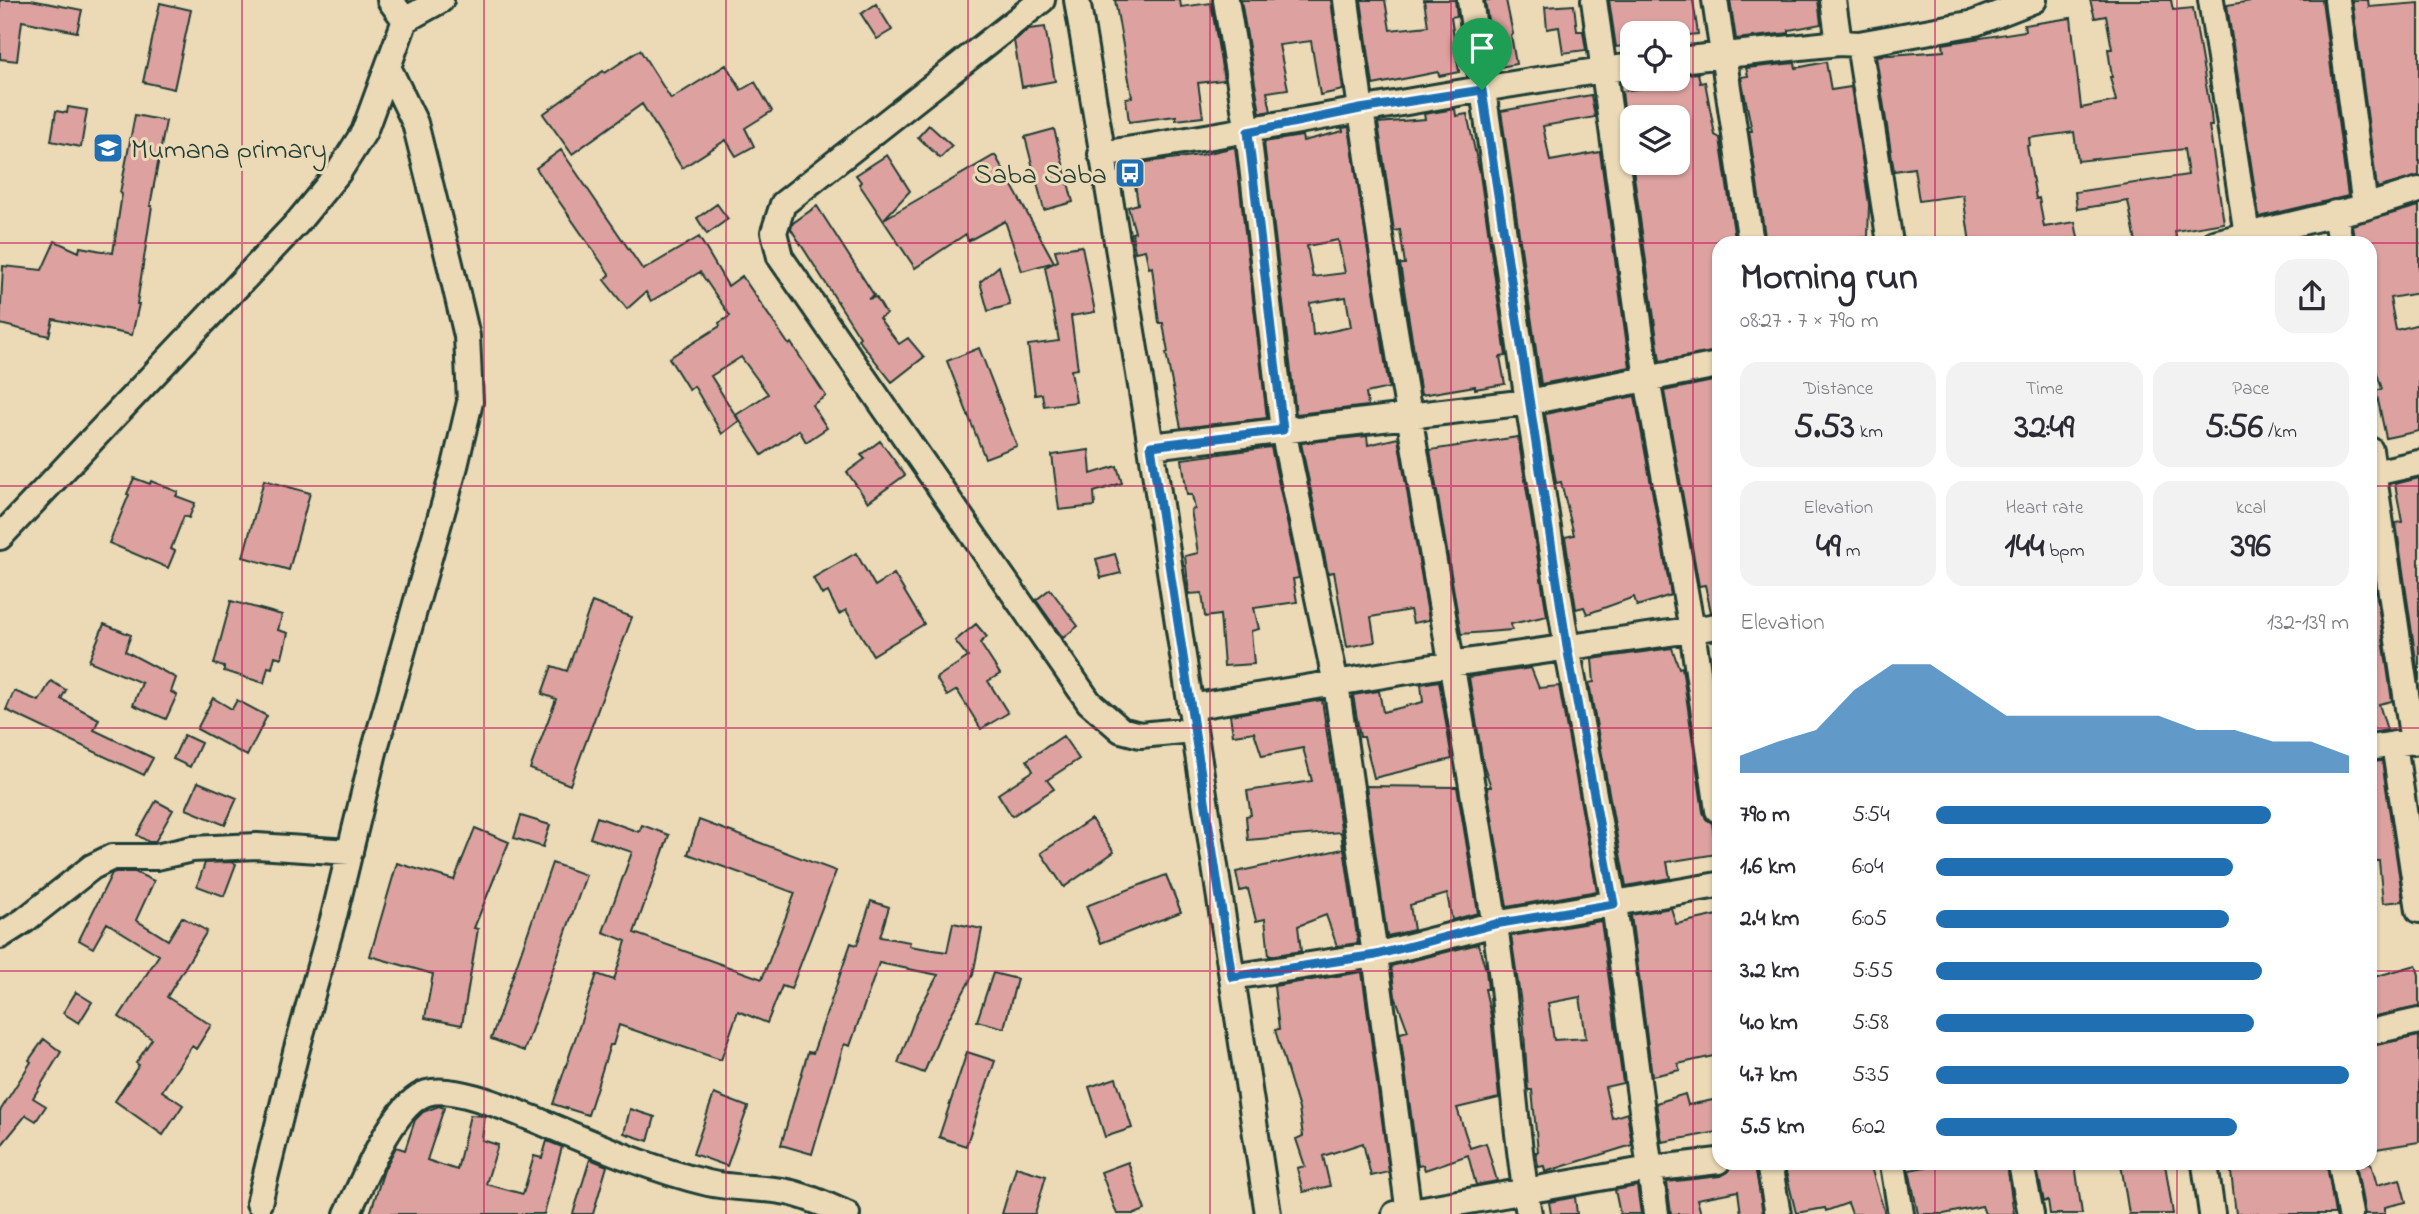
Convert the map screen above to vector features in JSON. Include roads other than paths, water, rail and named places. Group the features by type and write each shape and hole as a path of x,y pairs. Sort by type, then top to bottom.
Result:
{"street":[{"path":"390,0 405,20"},
{"path":"0,537 297,223 338,173 364,132 405,20 441,0"},
{"path":"1042,0 783,204 774,232 780,257 1089,702 1121,730 1140,735 1192,719 1336,684 1451,664 1712,627"},
{"path":"1077,0 1151,446 1268,1214"},
{"path":"1226,0 1248,132 1283,430 1336,684 1376,955 1404,1213 1525,1189 1712,1162"},
{"path":"1346,0 1360,109 1495,924 1529,1214"},
{"path":"1470,0 1528,402 1567,647 1614,904 1656,1214"},
{"path":"1594,0 1647,379 1692,630 1712,768"},
{"path":"1716,0 1750,236"},
{"path":"1833,0 1849,43 1889,236"},
{"path":"1690,58 1849,43 1972,11 2034,0"},
{"path":"2211,0 2247,235"},
{"path":"2337,0 2365,208"},
{"path":"259,1203 374,752 455,466 470,402 467,336 415,123 387,67"},
{"path":"1101,155 1248,132 1360,109 1620,68"},
{"path":"2243,236 2365,208 2419,190"},
{"path":"2335,213 2339,236"},
{"path":"1151,446 1528,402 1712,366"},
{"path":"2377,466 2419,463"},
{"path":"2377,510 2409,742 2419,910"},
{"path":"2377,747 2409,742"},
{"path":"0,936 25,920 92,867 112,857 156,857 192,849 257,846 350,852"},
{"path":"1232,977 1376,955 1495,924 1712,886"},
{"path":"2377,1030 2419,1021"},
{"path":"347,1214 396,1118 407,1104 427,1093 446,1092 513,1110 614,1152 695,1180 716,1185 790,1192 847,1214"},
{"path":"1770,1170 1778,1214"},
{"path":"1894,1170 1901,1214"},
{"path":"2022,1170 2031,1214"},
{"path":"2205,1170 2212,1214"},
{"path":"2342,1170 2350,1214"}],"place":[{"name":"Mumana primary","path":"108,148"},
{"name":"Saba Saba","path":"1130,173"}]}
